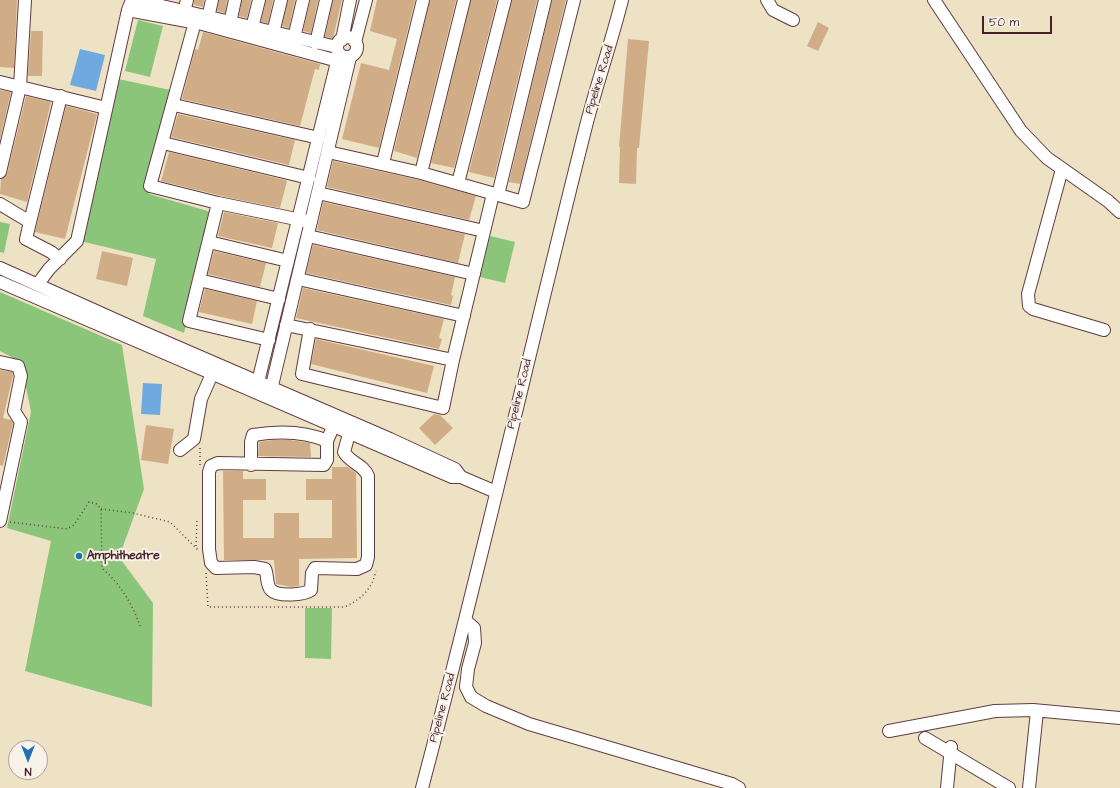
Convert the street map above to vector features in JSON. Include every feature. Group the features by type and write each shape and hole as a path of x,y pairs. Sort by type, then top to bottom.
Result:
{"street":[{"path":"0,172 20,86 25,0"},
{"path":"136,0 316,43 341,52"},
{"path":"184,12 187,0"},
{"path":"208,18 212,0"},
{"path":"230,23 235,0"},
{"path":"252,28 259,0"},
{"path":"273,33 281,0"},
{"path":"294,38 303,0"},
{"path":"316,43 326,0"},
{"path":"271,393 328,152 341,52 350,0"},
{"path":"256,387 341,52 349,38 355,42 366,0"},
{"path":"383,163 424,0"},
{"path":"421,173 464,0"},
{"path":"458,183 505,0"},
{"path":"310,329 302,374 443,408 484,231 496,194 545,0"},
{"path":"328,152 383,163 523,202 574,0"},
{"name":"Pipeline Road","path":"422,788 466,621 496,492 586,127 614,34 622,0"},
{"path":"767,0 773,10 793,20"},
{"path":"934,0 1021,131 1047,158 1108,201 1120,212"},
{"path":"38,284 49,269 77,241 130,5 195,22 341,52"},
{"path":"195,22 174,105 150,186 218,203 311,222"},
{"path":"0,82 106,108"},
{"path":"60,259 51,252 26,239 61,96"},
{"path":"174,105 319,138"},
{"path":"163,143 309,178"},
{"path":"1062,169 1027,300 1028,306 1033,309 1104,330"},
{"path":"318,193 484,231"},
{"path":"218,203 189,321 269,340"},
{"path":"0,204 30,222"},
{"path":"308,236 474,274"},
{"path":"208,242 288,261"},
{"path":"0,268 38,284 214,369"},
{"path":"298,279 464,316"},
{"path":"199,280 279,299"},
{"path":"0,282 271,393 387,444 452,478 461,477 496,492"},
{"path":"286,325 453,360"},
{"path":"0,362 18,366 21,376 14,411 21,422 0,521"},
{"path":"180,450 194,439 198,410 214,369"},
{"path":"271,393 333,427 349,434 387,444"},
{"path":"333,427 327,442 327,460 324,465 251,465 218,463 211,466 209,472 211,563 216,568 254,567 265,569 268,574 268,584 271,590 278,594 305,594 311,590 312,573 315,568 357,569 366,565 368,557 368,476 365,468 347,458 344,452 349,434"},
{"path":"251,465 251,442 253,435 264,433 303,433 327,442"},
{"path":"466,621 474,628 475,643 468,669 466,687 471,696 486,706 529,724 732,784 739,788"},
{"path":"889,731 995,711 1038,711 1120,718"},
{"path":"1029,788 1038,711"},
{"path":"925,738 951,750 1009,788"},
{"path":"947,788 951,750"}],"path":[{"path":"0,521 67,529 74,525 89,502 97,504 101,509 102,568 127,596 140,626"},
{"path":"101,509 133,513 170,522 196,546"}],"green space":[{"path":"138,20 163,26 150,77 125,71"},
{"path":"118,79 175,91 149,194 211,212 184,333 143,316 156,259 80,241"},
{"path":"0,222 10,224 4,253 0,252"},
{"path":"490,236 515,242 505,283 480,277"},
{"path":"0,292 122,345 144,489 119,557 153,603 152,707 25,671 51,541 7,528 31,412 21,362 0,351"},
{"path":"305,608 332,608 331,659 305,658"}],"water":[{"path":"80,49 105,55 96,91 70,85"},
{"path":"143,383 162,384 160,415 141,414"}],"building":[{"path":"0,0 17,0 14,68 0,67"},
{"path":"194,0 204,0 203,7 194,5"},
{"path":"219,0 227,0 225,13 217,11"},
{"path":"242,0 251,0 247,18 239,16"},
{"path":"266,0 273,0 268,23 261,22"},
{"path":"288,0 295,0 289,28 282,26"},
{"path":"310,0 318,0 311,33 303,31"},
{"path":"333,0 342,0 333,38 325,37"},
{"path":"377,0 415,0 379,148 342,139 361,63 389,70 397,39 370,31"},
{"path":"430,0 456,0 417,158 394,151"},
{"path":"471,0 497,0 454,168 431,163"},
{"path":"512,0 537,0 494,178 469,172"},
{"path":"552,0 566,0 520,184 509,182"},
{"path":"818,22 829,28 818,51 807,46"},
{"path":"31,31 43,31 42,76 28,76"},
{"path":"203,32 320,64 319,70 315,69 300,126 182,99 195,49 198,50"},
{"path":"628,39 649,41 639,148 637,148 636,184 619,183 619,147"},
{"path":"0,90 11,92 0,139"},
{"path":"26,96 51,102 27,202 0,194 1,179 7,174"},
{"path":"66,106 97,114 65,239 35,232"},
{"path":"178,114 295,140 289,165 171,137"},
{"path":"169,152 287,181 280,208 226,197 161,181"},
{"path":"333,161 419,180 476,196 469,220 327,187"},
{"path":"323,202 465,234 458,263 317,230"},
{"path":"224,212 278,223 272,248 218,236"},
{"path":"313,245 455,277 451,295 453,296 451,305 306,273"},
{"path":"102,251 133,258 127,286 96,279"},
{"path":"214,251 266,263 260,287 208,274"},
{"path":"303,288 444,319 439,338 442,339 439,349 296,318"},
{"path":"205,289 257,301 252,324 199,312"},
{"path":"316,339 434,366 427,393 311,364"},
{"path":"0,370 12,372 13,376 3,418 11,420 13,423 3,466 0,465"},
{"path":"434,414 440,415 453,428 435,445 419,428"},
{"path":"146,425 174,429 168,464 141,460"},
{"path":"290,440 310,443 311,457 258,456 259,442"},
{"path":"332,467 348,467 356,473 357,558 299,559 299,586 291,587 276,584 274,560 224,560 223,471 243,471 243,479 266,479 266,500 243,500 243,538 274,538 274,513 299,513 299,538 332,538 332,500 306,500 306,479 332,479"}],"place":[{"name":"Amphitheatre","path":"79,556"}]}
